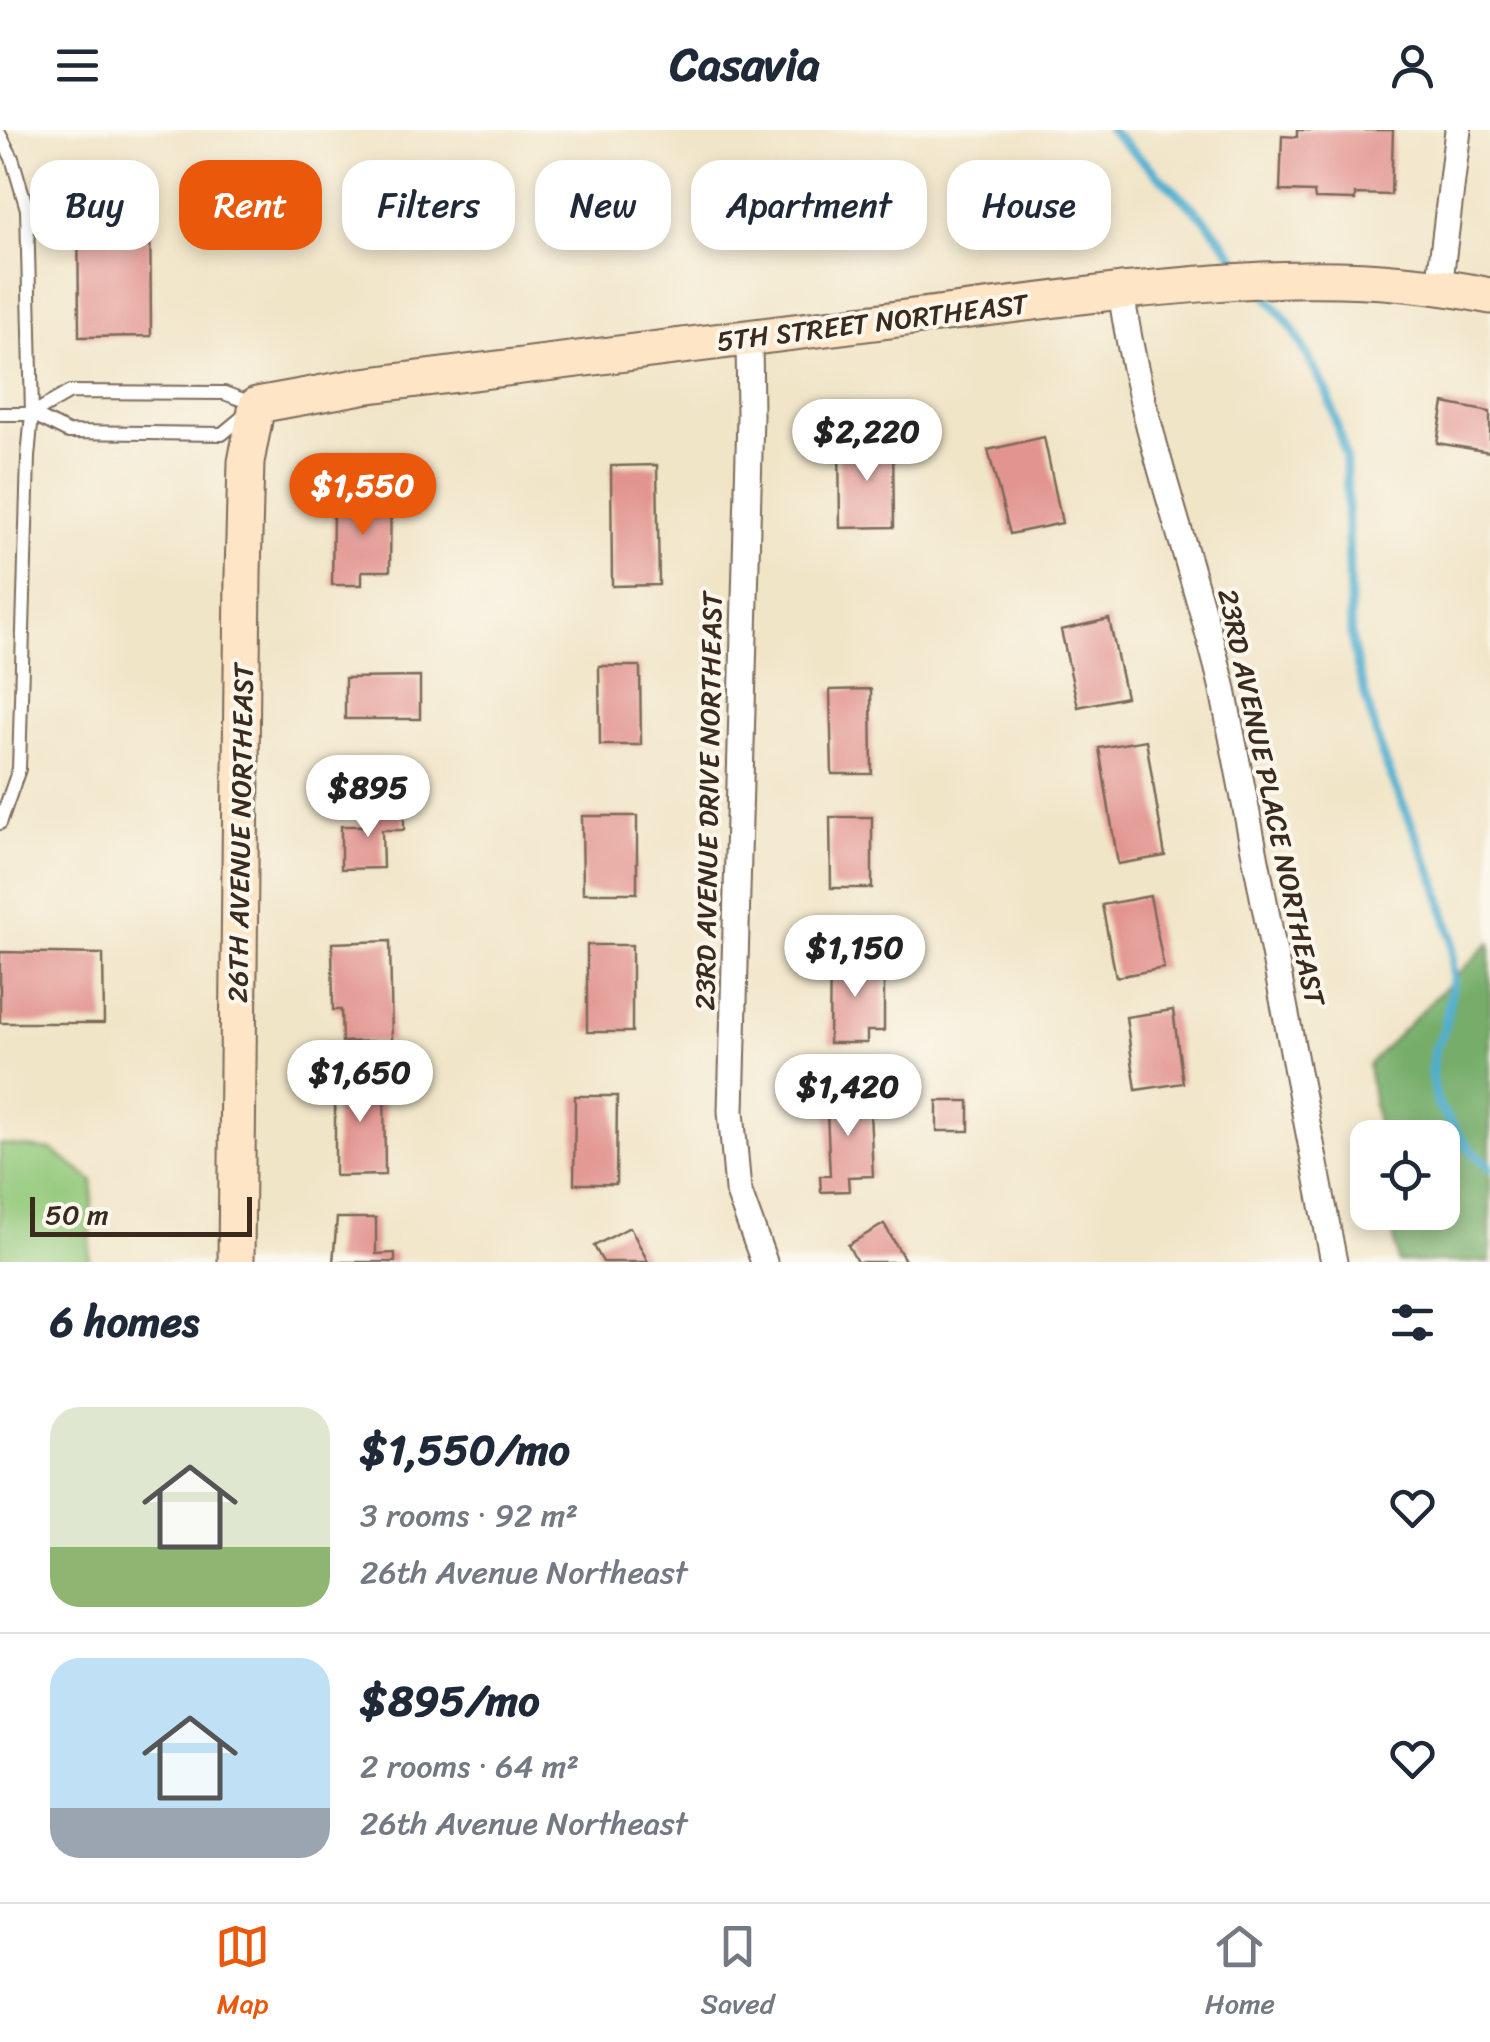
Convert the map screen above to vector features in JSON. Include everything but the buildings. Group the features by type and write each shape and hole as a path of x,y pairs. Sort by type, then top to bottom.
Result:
{"street":[{"path":"1438,288 1458,130"},
{"name":"5TH STREET NORTHEAST","path":"256,405 362,386 1243,279 1324,276 1490,296"},
{"name":"23RD AVENUE PLACE NORTHEAST","path":"1121,291 1141,397 1201,599 1222,685 1334,1262"},
{"name":"23RD AVENUE DRIVE NORTHEAST","path":"749,338 731,1110 738,1190 764,1262"},
{"name":"26TH AVENUE NORTHEAST","path":"236,1262 243,574 246,462 256,405"}],"lane":[{"path":"0,134 12,158 26,210 32,414 20,769 0,823"},
{"path":"0,414 32,414 68,432 222,434 256,405 224,393 70,392 32,414"}],"green space":[{"path":"1490,942 1490,1262 1398,1262 1393,1230 1460,1230 1460,1120 1376,1120 1368,1065"},
{"path":"0,1144 52,1150 93,1181 89,1262 0,1262"}],"waterway":[{"path":"1110,130 1204,218 1248,273"},
{"path":"1261,289 1293,329 1328,394 1346,458 1351,637 1358,669 1382,755 1437,884 1452,938 1453,981 1431,1074 1438,1106 1469,1148 1490,1168"}]}
